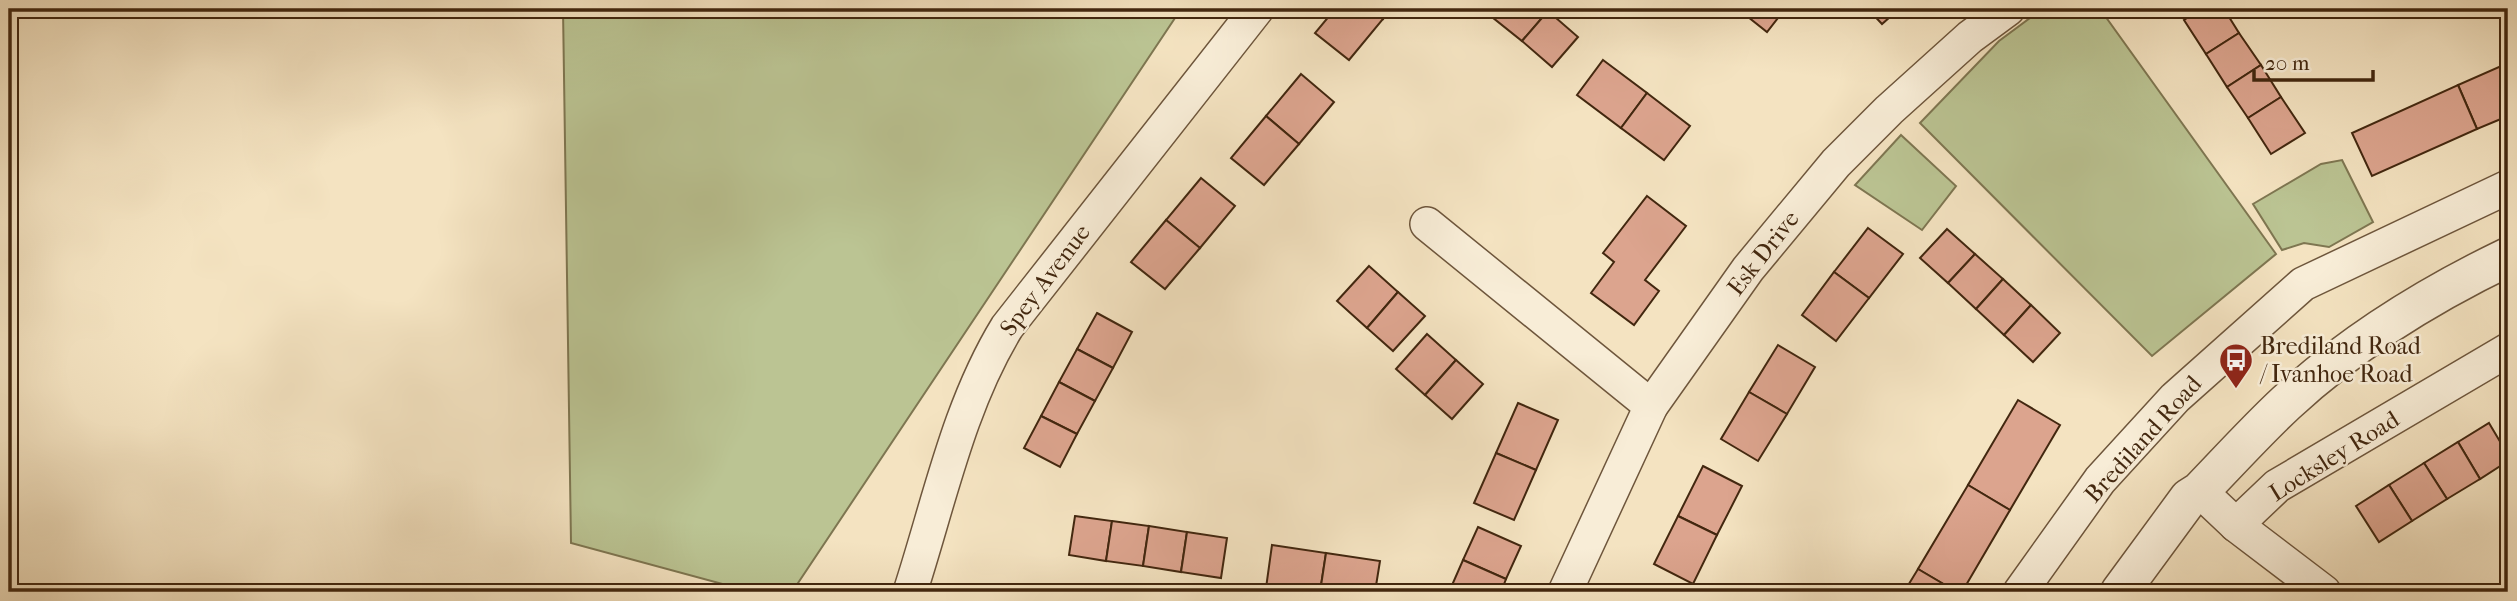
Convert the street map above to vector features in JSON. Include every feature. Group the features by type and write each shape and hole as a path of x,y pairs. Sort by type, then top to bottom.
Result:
{"street":[{"name":"Spey Avenue","path":"910,592 964,420 985,363 1007,327 1257,9"},
{"name":"Esk Drive","path":"1565,592 1651,406 1748,269 1836,163 1889,110 1970,37 2008,9"},
{"name":"Brediland Road","path":"2020,592 2101,480 2175,398 2303,284 2508,187"},
{"path":"1427,223 1651,406"},
{"path":"2120,592 2189,498 2200,492 2287,403 2359,346 2441,289 2508,257"},
{"name":"Locksley Road","path":"2236,525 2277,486 2508,350"},
{"path":"2200,492 2236,525 2324,592"}],"green space":[{"path":"563,9 1181,9 792,592 752,592 571,543"},
{"path":"2042,9 2100,9 2276,254 2152,356 1920,123 1999,41"},
{"path":"1901,135 1956,186 1922,230 1855,185"},
{"path":"2342,160 2373,222 2329,247 2304,243 2282,250 2253,204 2321,164"}],"building":[{"path":"1335,9 1371,9 1383,19 1349,60 1315,33"},
{"path":"1371,9 1392,9 1383,19"},
{"path":"1499,9 1548,11 1522,41 1492,17"},
{"path":"1738,9 1785,9 1767,32"},
{"path":"1868,9 1899,9 1882,24"},
{"path":"2201,9 2224,9 2239,33 2206,54 2184,20"},
{"path":"1548,11 1578,37 1552,67 1522,41"},
{"path":"2239,33 2261,65 2227,87 2206,54"},
{"path":"1603,60 1647,93 1621,128 1577,95"},
{"path":"2508,63 2508,116 2477,129 2458,85"},
{"path":"2261,65 2281,97 2248,118 2227,87"},
{"path":"1301,74 1334,102 1299,144 1266,116"},
{"path":"2458,85 2477,129 2372,176 2352,133"},
{"path":"1647,93 1690,126 1664,160 1621,128"},
{"path":"2281,97 2305,133 2271,154 2248,118"},
{"path":"1266,116 1299,144 1264,185 1231,158"},
{"path":"1201,178 1235,206 1200,248 1166,220"},
{"path":"1647,196 1686,226 1645,280 1659,291 1634,325 1591,293 1614,262 1603,253"},
{"path":"1166,220 1200,248 1165,289 1131,262"},
{"path":"1868,228 1903,254 1869,298 1834,272"},
{"path":"1947,229 1975,254 1948,283 1920,258"},
{"path":"1975,254 2003,279 1976,309 1948,283"},
{"path":"1369,266 1398,292 1367,328 1337,301"},
{"path":"1834,272 1869,298 1836,341 1802,315"},
{"path":"2003,279 2031,305 2004,335 1976,309"},
{"path":"1398,292 1425,316 1393,351 1367,328"},
{"path":"2031,305 2060,333 2033,362 2004,335"},
{"path":"1097,313 1132,332 1113,368 1077,349"},
{"path":"1427,334 1456,360 1425,395 1396,369"},
{"path":"1778,345 1815,367 1787,414 1749,392"},
{"path":"1077,349 1113,368 1095,401 1059,382"},
{"path":"1456,360 1483,384 1452,419 1425,395"},
{"path":"1059,382 1095,401 1077,434 1041,416"},
{"path":"1749,392 1787,414 1758,461 1721,439"},
{"path":"2018,400 2060,425 2010,510 1968,485"},
{"path":"1518,403 1558,420 1536,470 1496,453"},
{"path":"1041,416 1077,434 1060,467 1024,448"},
{"path":"2489,423 2508,455 2508,461 2480,479 2458,442"},
{"path":"2458,442 2480,479 2447,499 2424,463"},
{"path":"1496,453 1536,470 1514,520 1474,503"},
{"path":"2424,463 2447,499 2412,521 2389,485"},
{"path":"1703,466 1742,486 1717,535 1678,516"},
{"path":"1968,485 2010,510 1962,592 1957,592 1918,569"},
{"path":"2389,485 2412,521 2379,542 2356,506"},
{"path":"1075,516 1112,521 1106,561 1069,555"},
{"path":"1678,516 1717,535 1693,584 1654,564"},
{"path":"1112,521 1149,526 1143,566 1106,561"},
{"path":"1149,526 1187,532 1181,572 1143,566"},
{"path":"1478,527 1521,546 1506,579 1463,560"},
{"path":"1187,532 1227,538 1221,578 1181,572"},
{"path":"1272,545 1326,553 1320,592 1266,588"},
{"path":"1326,553 1380,561 1375,592 1320,592"},
{"path":"1463,560 1506,579 1501,592 1449,592"},
{"path":"1918,569 1957,592 1904,592"}],"place":[{"name":"Brediland Road / Ivanhoe Road","path":"2236,390"}]}
